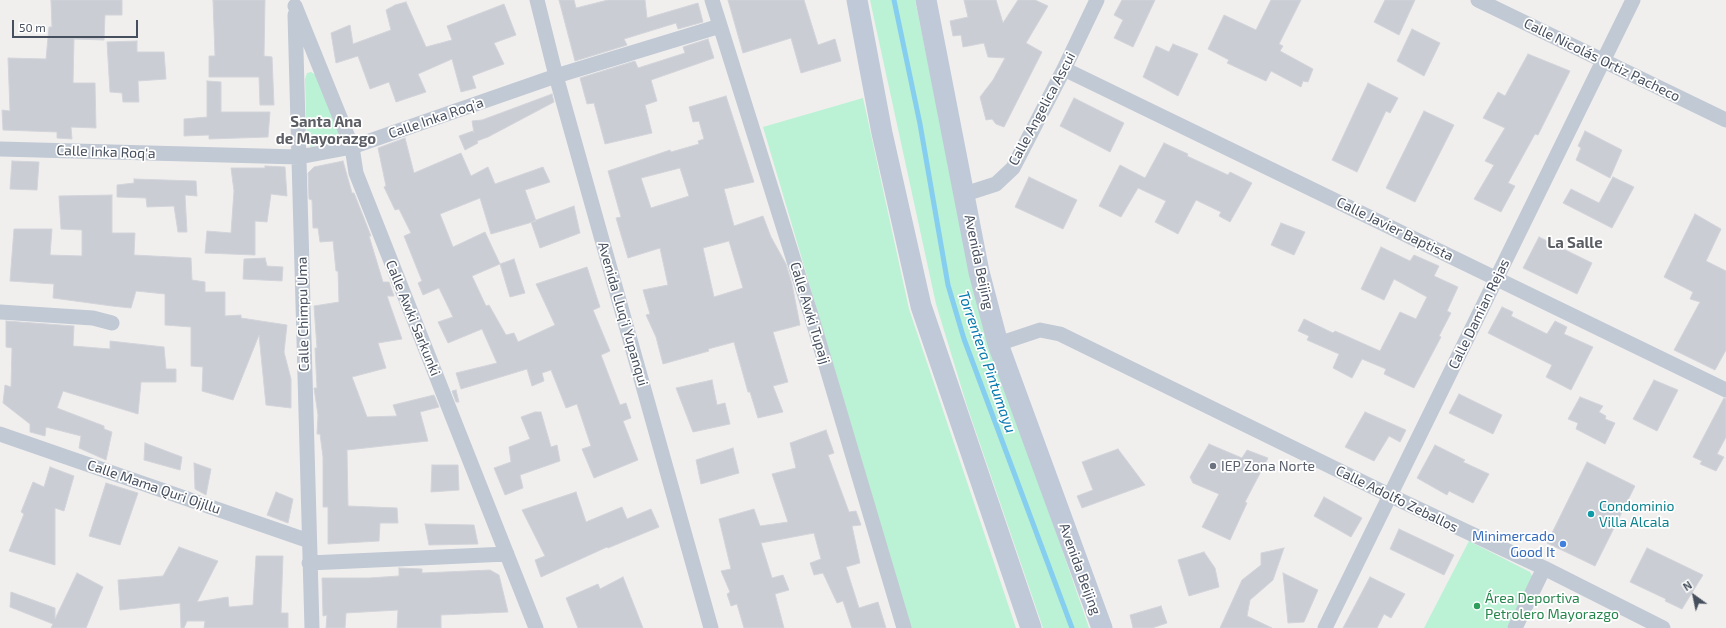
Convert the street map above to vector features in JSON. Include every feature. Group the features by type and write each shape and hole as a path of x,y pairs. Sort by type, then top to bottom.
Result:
{"main road":[{"path":"857,0 882,133 921,306 1031,628"},
{"name":"Avenida Beijing","path":"926,0 979,272 998,344 1102,628"}],"street":[{"name":"Avenida Lluq'i Yupanqui","path":"537,0 556,76 711,628"},
{"name":"Calle Awki Tupajj","path":"712,0 811,315 904,628"},
{"name":"Calle Angelica Ascui","path":"965,194 996,184 1013,168 1064,69 1097,0"},
{"name":"Calle Nicolás Ortiz Pacheco","path":"1478,0 1605,60 1726,120"},
{"name":"Calle Damian Rejas","path":"1325,628 1391,496 1496,278 1605,60 1633,0"},
{"name":"Calle Awki Sarkunki","path":"295,3 352,147 356,173 536,628"},
{"name":"Calle Chimpu Uma","path":"295,3 309,563 312,628"},
{"name":"Calle Inka Roq'a","path":"0,149 299,157 352,147 556,76 720,26"},
{"path":"297,75 301,69 307,65 315,65 321,68"},
{"name":"Calle Javier Baptista","path":"1064,69 1726,390"},
{"path":"0,312 93,318 112,323"},
{"name":"Calle Adolfo Zeballos","path":"998,344 1040,330 1060,334 1391,496 1544,568 1663,628"},
{"name":"Calle Mama Quri Ojjllu","path":"0,434 309,541"},
{"path":"309,563 507,554"},
{"path":"1515,628 1544,568"}],"green space":[{"path":"870,0 915,0 977,301 1089,628 1043,628 967,406 936,304"},
{"path":"311,72 316,75 340,136 339,141 311,147 307,143 305,79 307,73"},
{"path":"863,98 909,309 1016,628 911,628 763,127"},
{"name":"Área Deportiva Petrolero Mayorazgo","path":"1469,541 1530,572 1532,580 1507,628 1424,628"}],"building":[{"path":"51,0 122,0 122,15 105,15 104,40 74,39 73,83 95,83 96,128 71,127 72,139 57,138 57,132 3,130 2,110 10,111 8,58 46,59 49,27 52,27"},
{"path":"213,0 265,0 264,56 272,57 274,105 260,105 259,77 209,77 209,56 215,56"},
{"path":"559,0 574,0 576,8 608,0 645,0 647,18 698,3 703,22 678,29 676,23 624,39 627,45 575,61"},
{"path":"728,0 804,0 818,45 835,39 841,61 801,73 791,38 743,53"},
{"path":"964,0 996,0 1003,23 1018,0 1035,0 1048,6 1026,43 1042,52 1004,127 996,124 992,119 986,120 980,97 993,80 1005,58 988,57 984,43 963,47 961,35 953,36 950,21 968,17"},
{"path":"1122,0 1155,0 1133,47 1114,38 1123,20 1114,15"},
{"path":"1271,0 1301,0 1279,44 1283,46 1280,51 1313,69 1308,82 1303,81 1301,87 1271,71 1266,81 1227,63 1229,60 1208,49 1224,15 1256,30"},
{"path":"1385,0 1415,0 1399,35 1374,22"},
{"path":"406,2 426,47 452,40 447,26 504,4 516,35 494,43 504,64 472,76 476,88 461,92 452,59 418,74 426,92 396,102 389,82 370,89 358,56 336,63 331,33 350,25 353,44 391,30 386,10 395,5"},
{"path":"1412,29 1440,43 1424,76 1397,61"},
{"path":"708,39 714,58 651,80 657,101 645,105 652,133 605,144 594,103 587,104 580,78 635,61 638,68 685,53 683,47"},
{"path":"137,41 137,52 164,52 166,79 138,81 139,102 123,102 122,93 110,92 107,42"},
{"path":"1173,44 1198,54 1178,96 1143,77 1156,46 1169,52"},
{"path":"1528,54 1570,71 1538,135 1535,134 1508,183 1515,186 1501,212 1474,199 1494,165 1485,161 1505,128 1483,118 1498,92 1505,96"},
{"path":"207,81 221,82 221,112 270,112 268,137 209,139 209,135 184,136 184,119 207,117"},
{"path":"1368,83 1398,98 1390,113 1386,111 1357,172 1332,160"},
{"path":"552,94 554,102 488,137 477,141 478,143 465,150 459,136 473,131 474,133 472,121 482,120"},
{"path":"726,96 754,182 724,189 734,226 763,216 771,237 786,264 792,284 800,325 773,332 788,382 773,386 783,412 758,418 750,392 748,392 734,342 663,364 656,337 646,315 650,314 643,290 668,285 660,248 628,258 616,218 621,217 608,171 670,150 671,152 699,144 698,141 704,139 699,121 693,122 689,107","holes":["680,168 689,196 651,208 641,178","729,241 743,288 714,297 703,248"]},
{"path":"1074,98 1124,123 1110,152 1060,126"},
{"path":"1424,111 1454,125 1415,202 1386,188"},
{"path":"1585,131 1622,150 1610,178 1576,160 1581,148 1578,146"},
{"path":"405,138 414,173 461,153 471,176 488,167 495,184 543,167 550,182 525,190 536,221 491,234 480,198 440,214 453,247 485,232 500,264 472,276 486,306 489,305 506,335 514,333 518,342 555,325 536,284 587,267 600,307 593,310 610,351 601,355 620,405 626,403 631,418 623,421 638,460 594,478 582,449 591,446 577,404 566,408 551,370 542,373 544,381 532,386 527,369 461,389 456,373 497,363 482,329 448,343 438,322 453,317 439,288 423,295 418,283 422,281 404,236 411,233 399,209 395,210 384,187 386,186 378,148"},
{"path":"1164,143 1188,154 1187,156 1228,175 1230,172 1252,183 1230,222 1219,216 1221,212 1196,200 1178,234 1155,222 1166,201 1138,188 1121,217 1099,206 1120,165 1145,178"},
{"path":"12,161 39,162 37,190 10,189"},
{"path":"343,161 352,193 354,193 371,236 369,236 383,282 389,282 394,296 387,296 402,339 378,343 386,368 352,377 367,417 397,416 393,405 434,395 439,407 420,412 428,441 347,450 348,506 397,508 398,523 380,523 379,541 328,544 328,507 323,507 323,457 320,434 317,434 318,415 314,388 317,388 315,348 317,348 314,306 339,302 338,271 336,271 333,241 320,242 318,228 313,228 312,200 309,199 308,173 314,167"},
{"path":"265,166 285,167 287,196 271,194 267,222 255,221 255,255 205,253 207,231 231,233 234,191 231,168 265,168"},
{"path":"1029,177 1077,200 1063,229 1015,207"},
{"path":"1613,177 1634,187 1612,228 1563,203 1571,189 1599,203"},
{"path":"134,179 196,181 197,196 185,195 187,232 178,232 174,206 147,207 146,198 117,197 117,185 134,183"},
{"path":"112,195 112,233 135,233 134,255 191,258 192,280 205,282 205,292 225,292 225,316 241,315 241,318 287,325 284,352 291,379 291,408 266,405 259,335 233,400 202,391 203,367 191,366 191,327 165,325 165,294 136,291 131,308 53,298 54,284 10,281 14,229 52,229 50,255 82,256 82,230 61,229 59,196"},
{"path":"574,206 580,233 540,248 531,222"},
{"path":"1695,214 1721,229 1706,261 1726,271 1726,350 1715,370 1674,350 1700,302 1690,299 1693,292 1664,277"},
{"path":"1281,223 1305,232 1294,255 1271,245"},
{"path":"1539,237 1592,263 1577,294 1523,268"},
{"path":"1381,247 1410,261 1414,255 1439,266 1434,276 1458,287 1447,311 1451,313 1439,336 1441,337 1414,388 1384,374 1386,369 1362,359 1352,378 1333,368 1339,354 1307,340 1309,336 1298,331 1304,319 1333,333 1335,331 1380,351 1400,312 1416,319 1427,297 1394,279 1384,300 1361,289"},
{"path":"265,258 267,266 283,267 282,281 243,279 244,259"},
{"path":"514,259 525,293 510,297 500,264"},
{"path":"1502,307 1513,312 1511,316 1547,334 1555,321 1567,327 1564,334 1593,347 1571,390 1546,377 1552,365 1488,333"},
{"path":"6,321 74,326 73,346 110,349 110,341 164,347 166,369 176,369 176,382 141,382 138,414 63,391 57,408 104,426 104,429 112,432 106,460 79,448 81,436 46,427 45,436 30,432 30,424 3,403 5,385 11,387 12,348 6,347"},
{"path":"712,380 717,405 725,403 730,424 693,432 676,388"},
{"path":"1654,380 1678,390 1657,431 1633,419"},
{"path":"456,390 459,402 456,402 452,391"},
{"path":"1459,394 1502,415 1493,434 1449,413"},
{"path":"1580,397 1603,406 1599,412 1606,416 1605,419 1615,423 1605,444 1576,429 1578,423 1568,419"},
{"path":"1724,398 1726,399 1726,437 1717,454 1724,457 1716,471 1700,464 1702,461 1693,457"},
{"path":"535,412 541,412 551,447 557,445 560,461 520,475 523,488 505,495 494,468 511,462 509,447 530,439 521,417"},
{"path":"1365,412 1406,430 1400,442 1389,436 1374,461 1345,447"},
{"path":"826,430 834,453 828,455 849,512 856,511 861,525 852,526 860,563 846,567 859,608 878,602 886,628 852,628 843,601 837,603 823,573 814,575 810,563 821,559 814,533 761,543 772,578 783,575 789,590 775,594 784,628 744,628 737,604 731,606 727,594 730,592 721,571 731,569 719,519 754,509 760,526 788,522 772,474 796,468 790,443"},
{"path":"145,443 182,457 180,470 144,460"},
{"path":"1209,444 1242,458 1247,450 1268,458 1245,502 1247,503 1230,540 1202,527 1219,494 1193,483 1190,477"},
{"path":"1435,445 1465,460 1463,462 1489,474 1473,503 1449,491 1447,495 1417,478"},
{"path":"733,448 739,473 701,484 696,460"},
{"path":"1118,449 1145,485 1082,508 1077,496 1093,490 1082,462"},
{"name":"Condominio Villa Alcala","path":"1587,462 1635,486 1595,566 1547,543"},
{"path":"194,463 211,469 206,495 195,489"},
{"path":"432,465 458,465 459,490 431,492"},
{"path":"50,467 74,476 64,511 55,508 55,565 9,551 24,514 21,512 33,482 44,487"},
{"path":"106,483 138,493 120,545 89,536"},
{"path":"276,492 293,499 288,523 267,515"},
{"path":"576,492 586,522 622,507 627,519 651,509 659,527 608,548 607,547 541,577 535,560 545,556 522,510"},
{"path":"1324,497 1362,518 1351,537 1314,516"},
{"path":"425,524 474,525 478,544 429,545"},
{"path":"1399,529 1454,555 1444,575 1390,549"},
{"path":"179,547 218,561 197,602 228,597 229,607 253,605 256,556 283,556 281,613 288,613 288,628 204,628 205,621 187,621 184,628 181,628 180,603 120,610 118,580 163,576"},
{"path":"1284,548 1273,580 1250,600 1247,616 1272,628 1220,628 1242,580 1261,565 1261,553"},
{"path":"1647,548 1703,575 1682,609 1665,601 1666,599 1630,582"},
{"path":"1204,552 1215,568 1219,587 1189,596 1178,560"},
{"path":"399,568 422,569 422,573 490,570 499,575 508,612 441,615 441,628 397,628 398,610 346,613 345,628 326,628 327,615 323,616 322,578 369,578 399,576"},
{"path":"77,573 103,587 86,628 51,628 53,624 10,607 11,592 55,608 55,619"},
{"path":"1283,573 1318,590 1304,622 1288,623"},
{"path":"623,577 643,628 578,628 566,598 598,584 600,589"},
{"path":"1370,577 1405,594 1391,618 1384,614 1377,628 1343,628"},
{"path":"1161,606 1167,623 1152,628 1133,628 1130,615"}],"waterway":[{"name":"Torrentera Pintumayu","path":"894,0 920,124 948,285 964,339 1072,628"}],"place":[{"name":"IEP Zona Norte","path":"1213,466"},
{"name":"Condominio Villa Alcala","path":"1591,514"},
{"name":"Minimercado Good It","path":"1563,544"},
{"name":"Área Deportiva Petrolero Mayorazgo","path":"1477,606"}],"district":[{"name":"Santa Ana de Mayorazgo","path":"326,130"},
{"name":"La Salle","path":"1575,243"}]}
